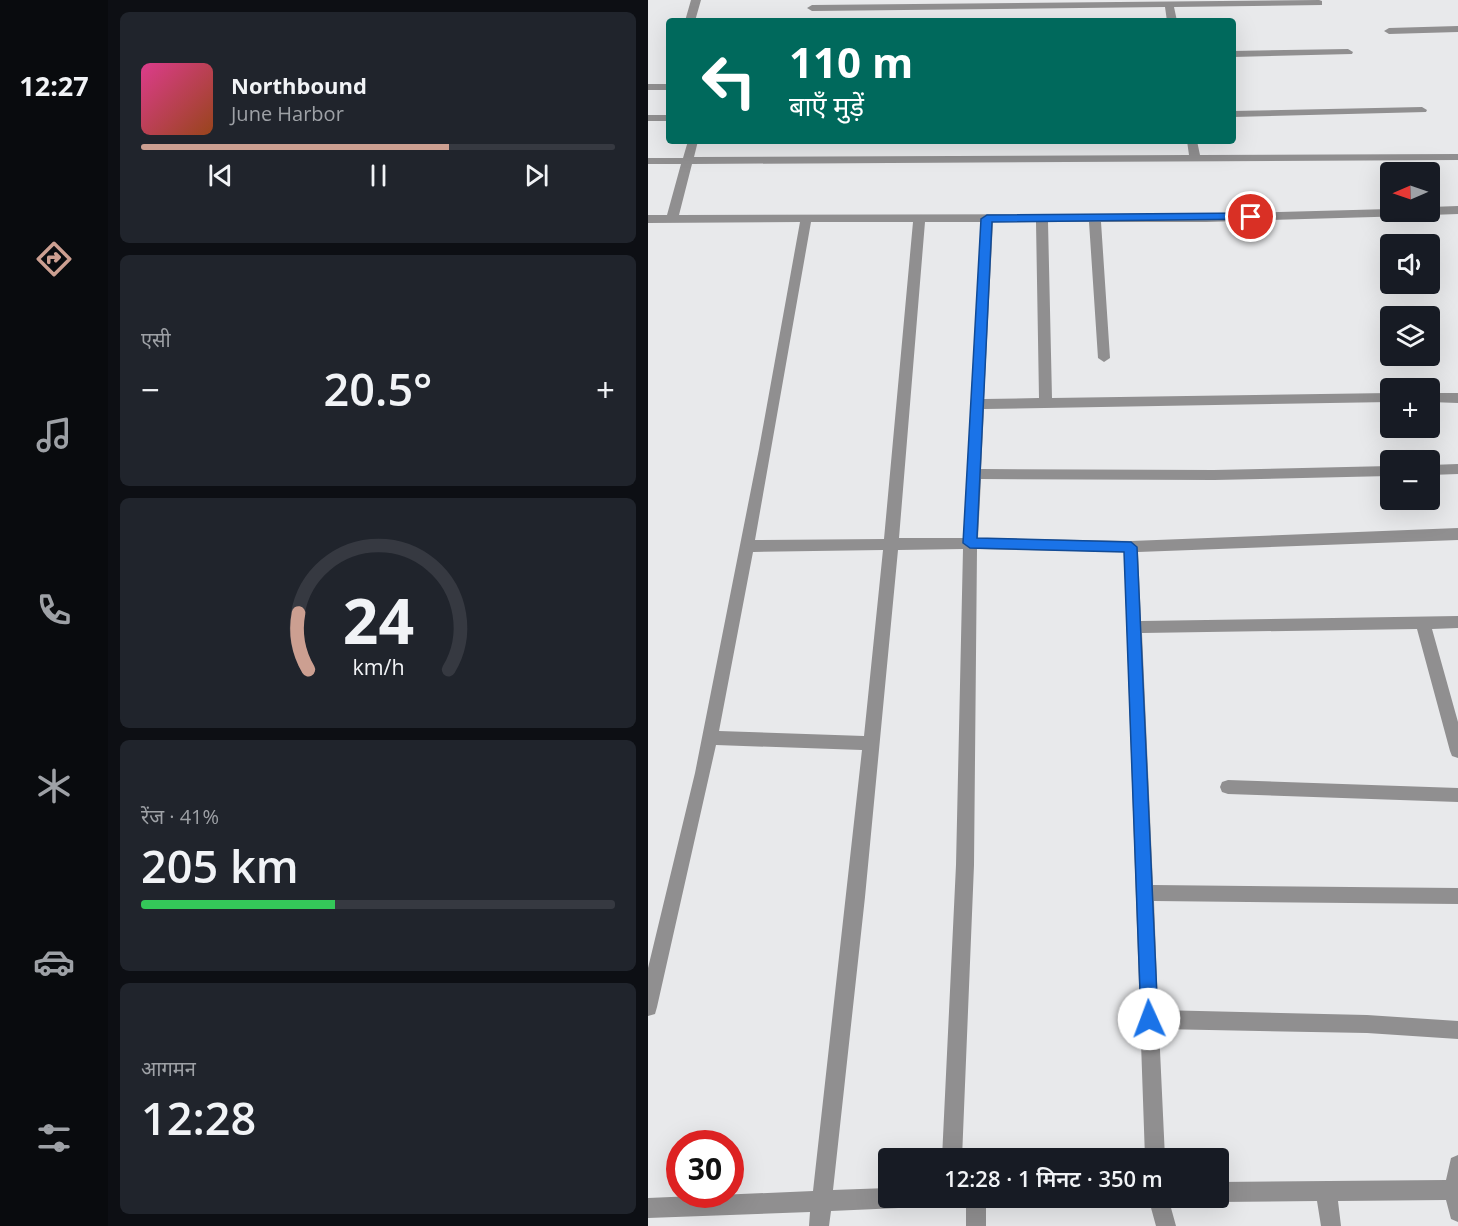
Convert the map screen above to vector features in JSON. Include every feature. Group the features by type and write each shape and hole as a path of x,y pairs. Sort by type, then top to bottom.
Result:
{"street":[{"path":"691,18 696,0"},
{"path":"812,8 942,3 1319,3"},
{"path":"940,18 942,3"},
{"path":"1169,4 1171,18"},
{"path":"1389,31 1458,29"},
{"path":"1236,54 1348,51"},
{"path":"648,87 666,87"},
{"path":"1236,114 1422,110"},
{"path":"648,118 666,118"},
{"path":"672,219 692,144"},
{"path":"1192,144 1195,159"},
{"path":"648,161 1458,157"},
{"path":"1440,211 1458,210"},
{"path":"648,219 1206,218 1380,213"},
{"path":"1095,218 1104,358"},
{"path":"648,1007 710,738 748,546 806,219"},
{"path":"819,1226 856,897 920,219"},
{"path":"952,1148 965,865 970,543 987,219"},
{"path":"1042,219 1046,403"},
{"path":"1440,398 1458,398"},
{"path":"977,404 1380,399"},
{"path":"1440,470 1458,470"},
{"path":"973,474 1214,475 1380,471"},
{"path":"748,546 970,543 1131,547 1458,534"},
{"path":"1131,547 1155,1148"},
{"path":"1134,627 1458,622"},
{"path":"1423,623 1458,751"},
{"path":"710,738 871,743"},
{"path":"1228,787 1458,795"},
{"path":"1144,893 1458,896"},
{"path":"1149,1019 1367,1024 1458,1030"},
{"path":"1458,1165 1456,1191 1458,1212"},
{"path":"1326,1191 1331,1226"},
{"path":"1229,1192 1456,1191"},
{"path":"648,1208 878,1198"},
{"path":"976,1208 976,1226"},
{"path":"1161,1208 1166,1226"}],"route":[{"path":"1149,1019 1131,547 970,543 987,219 1251,217"}]}
